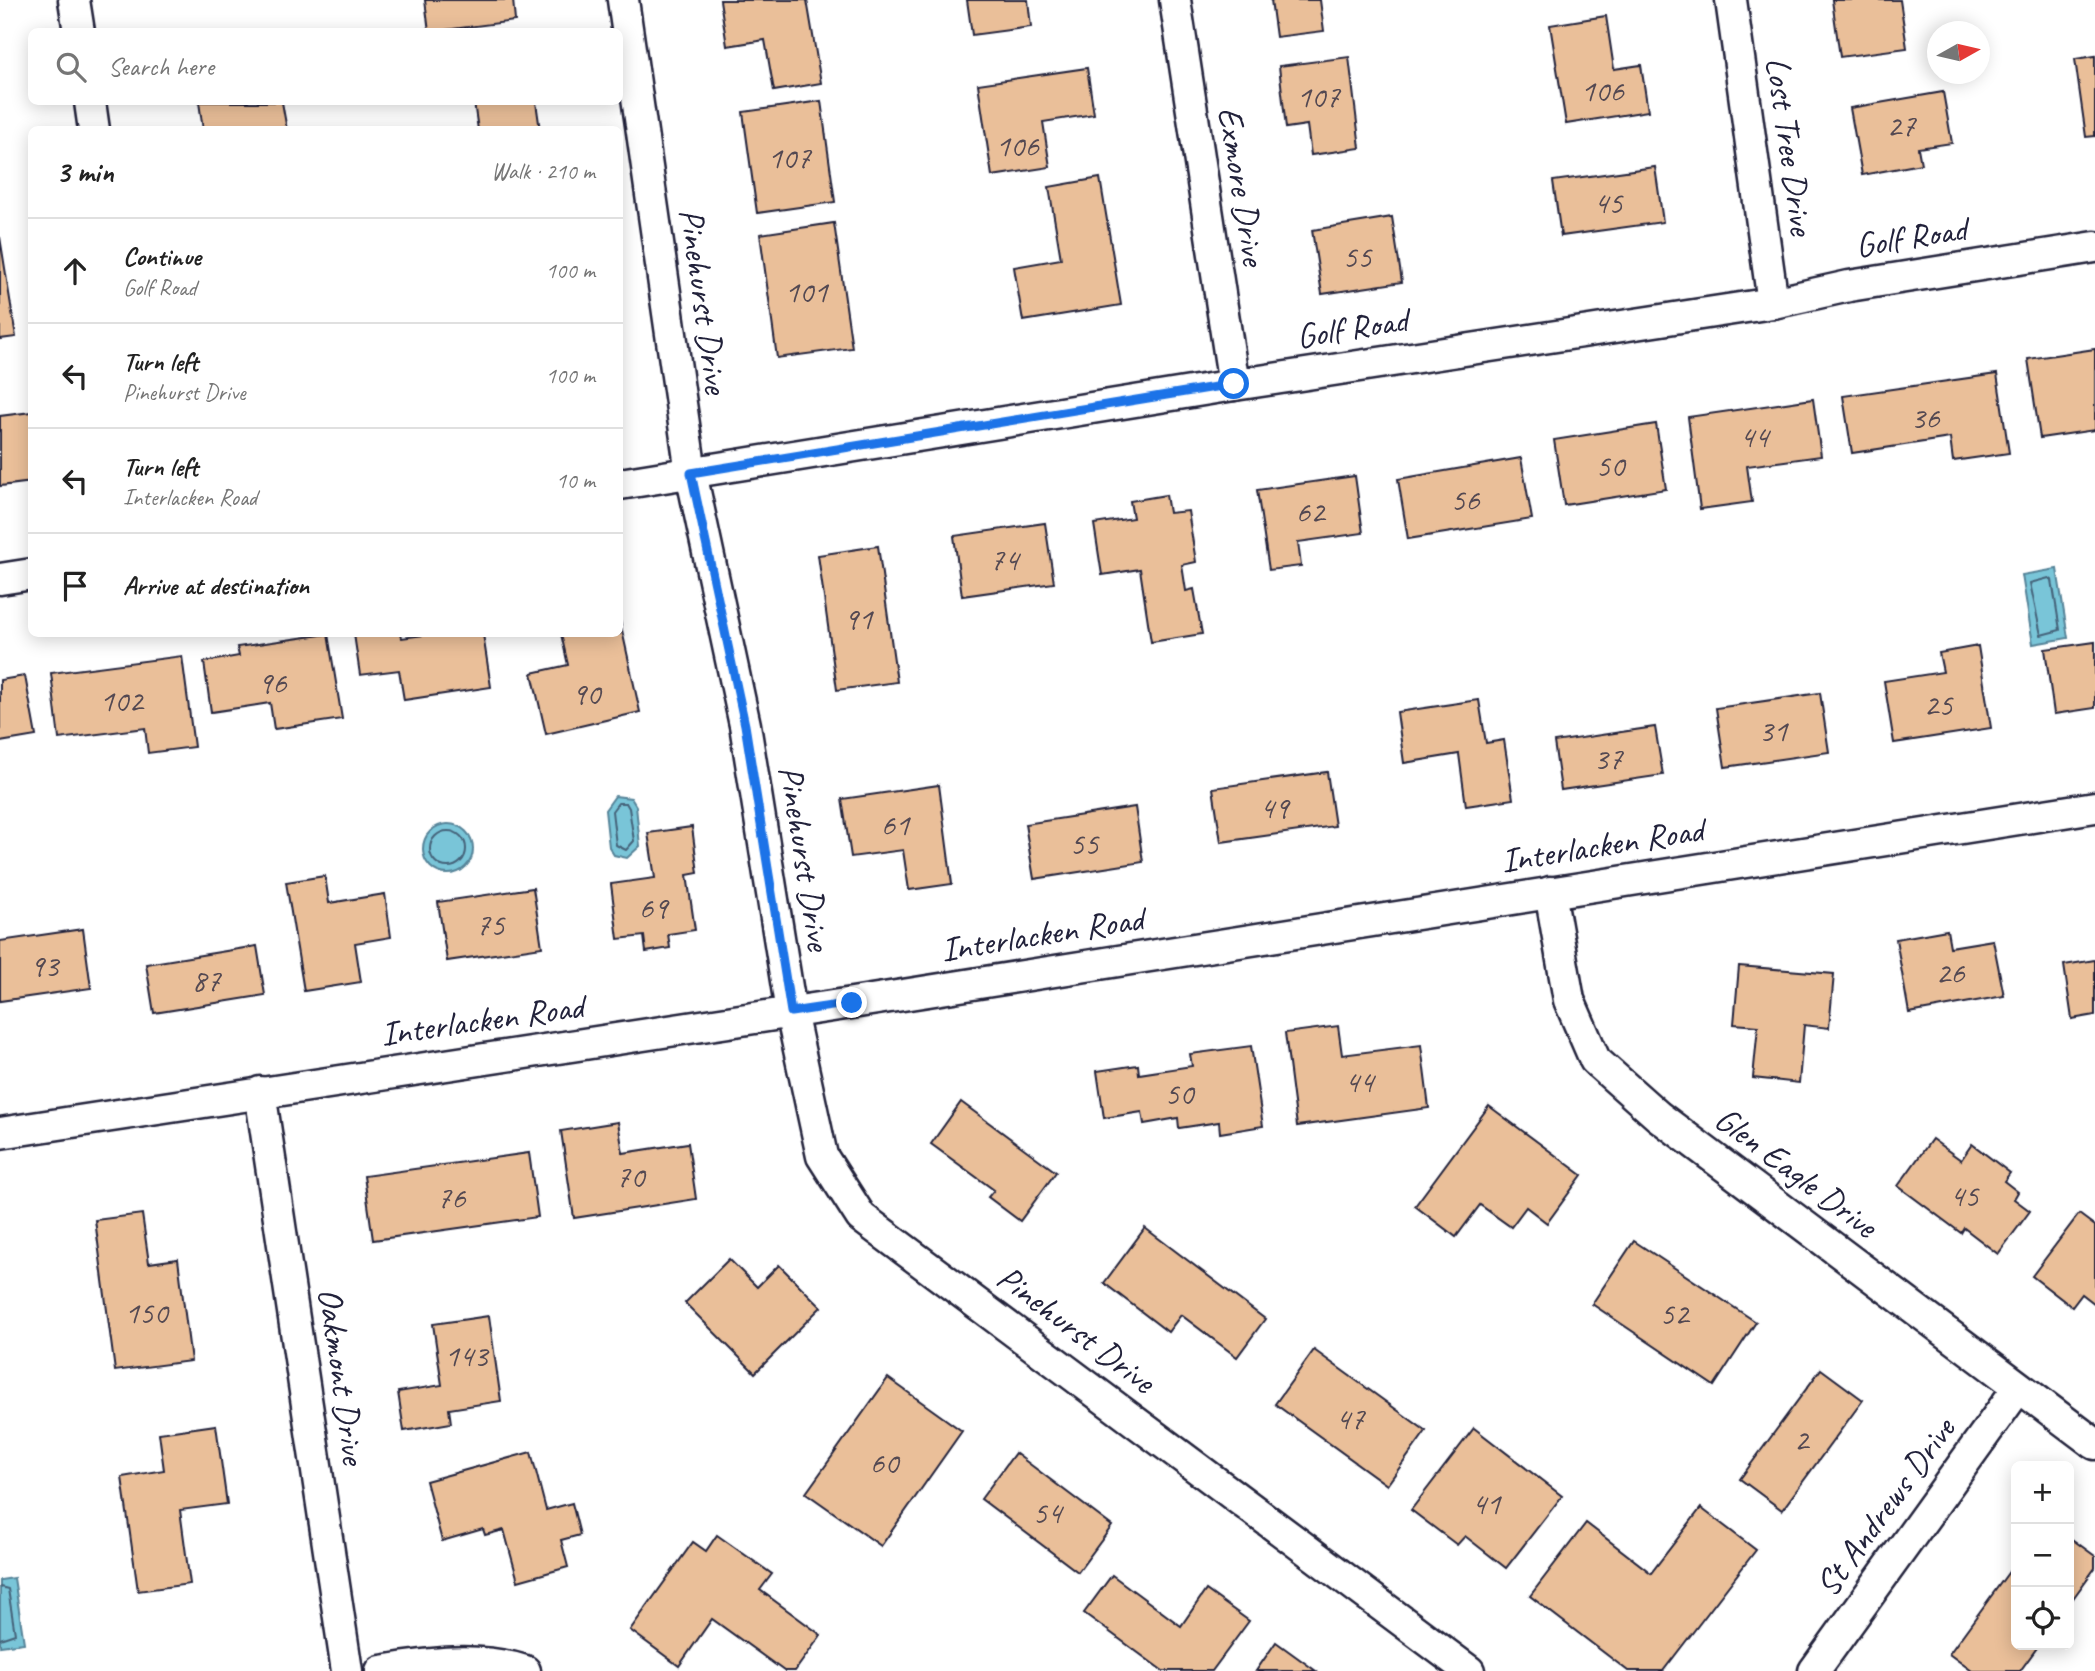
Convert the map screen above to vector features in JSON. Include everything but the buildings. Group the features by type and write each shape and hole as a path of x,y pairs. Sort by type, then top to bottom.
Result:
{"street":[{"path":"74,0 78,28"},
{"name":"Pinehurst Drive","path":"623,0 691,473 745,725 791,1012 822,1156 861,1217 1469,1671"},
{"name":"Exmore Drive","path":"1175,0 1234,384"},
{"name":"Lost Tree Drive","path":"1731,0 1773,303"},
{"path":"90,105 93,126"},
{"name":"Golf Road","path":"623,484 1234,384 1773,303 1849,286 2095,247"},
{"path":"0,579 28,575"},
{"name":"Interlacken Road","path":"0,1133 2095,807"},
{"name":"Glen Eagle Drive","path":"1550,892 1569,1000 1595,1060 1658,1116 2095,1444"},
{"name":"Oakmont Drive","path":"260,1092 347,1671"},
{"name":"St Andrews Drive","path":"1814,1671 2018,1388"},
{"path":"381,1671 414,1665 495,1662 525,1671"}],"water":[{"path":"2057,569 2068,638 2033,644 2022,575"},
{"path":"615,796 631,798 636,806 640,846 627,858 614,855 609,847 605,810"},
{"path":"448,824 466,831 473,849 466,867 448,874 430,867 423,849 430,831"},
{"path":"14,1578 24,1643 0,1646 0,1580"}],"route":[{"path":"852,1003 791,1012 745,725 691,473 1234,384"}]}
